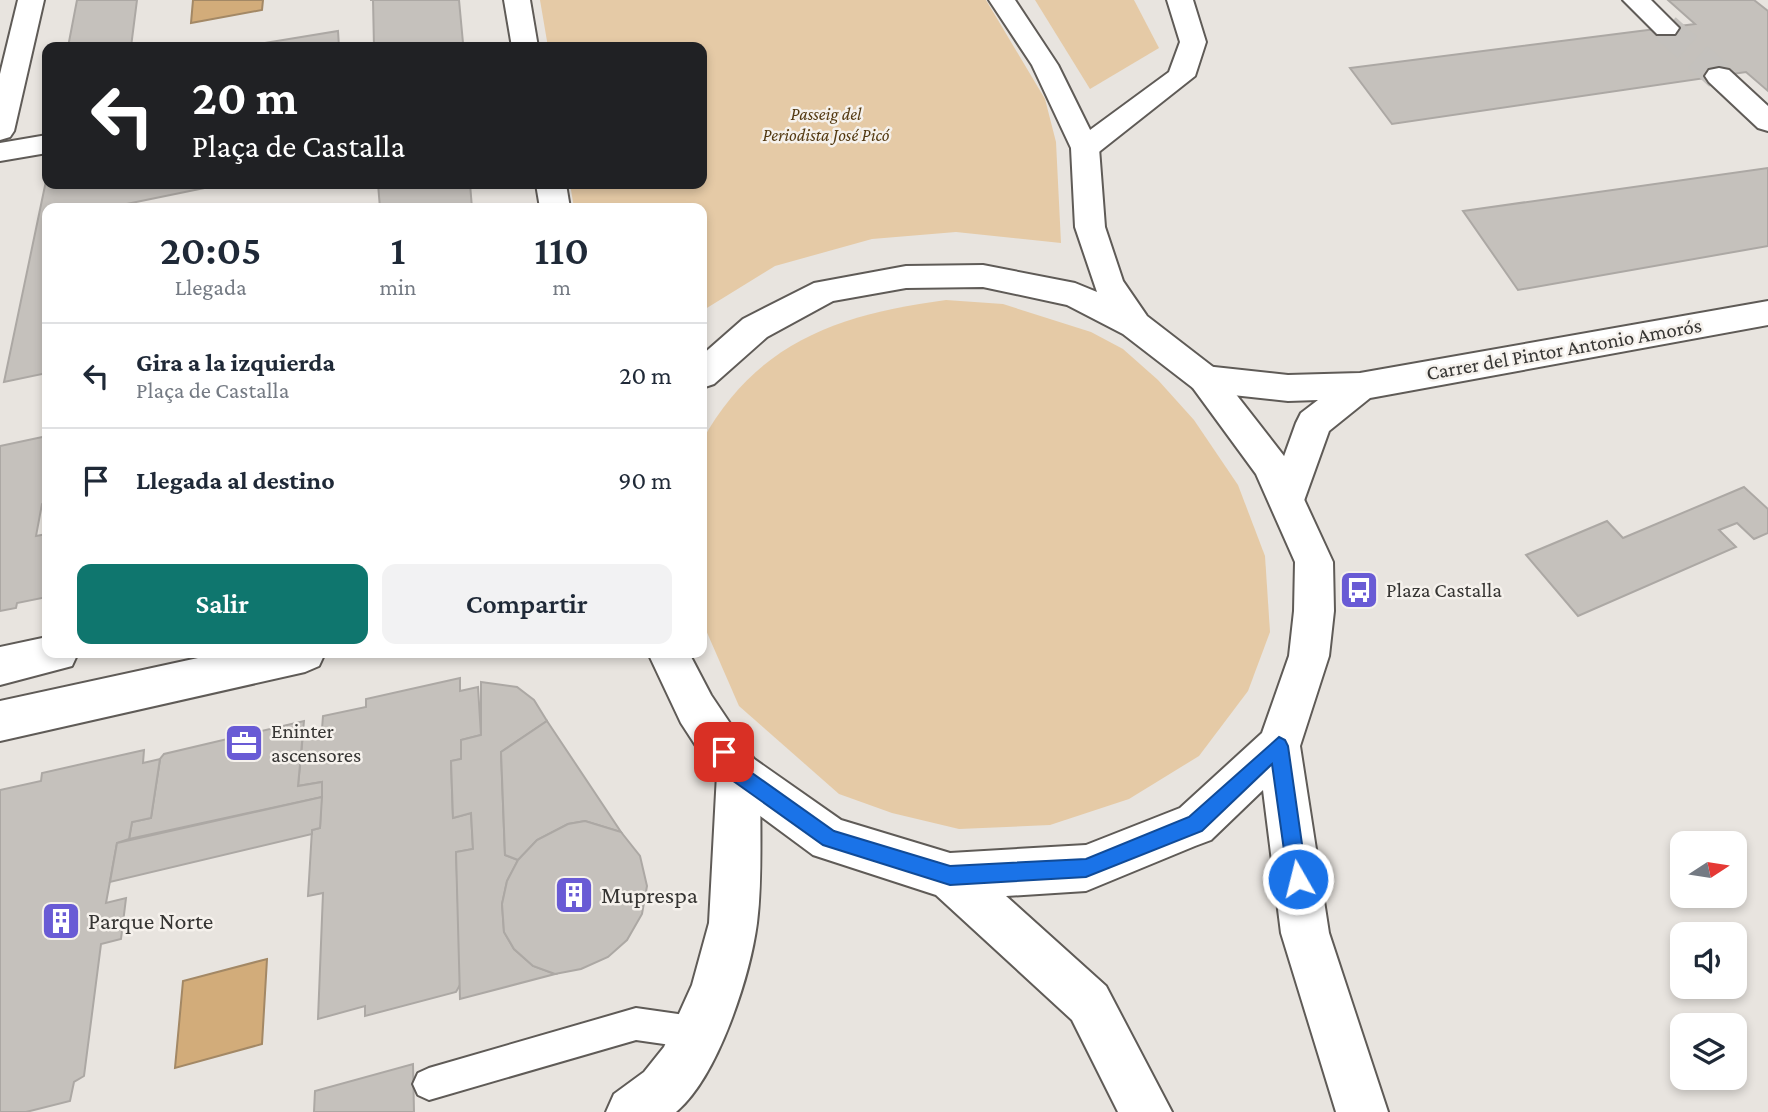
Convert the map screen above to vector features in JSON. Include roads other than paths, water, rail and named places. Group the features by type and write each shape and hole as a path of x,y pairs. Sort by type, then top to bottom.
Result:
{"main road":[{"path":"0,131 31,0"},
{"path":"517,0 524,42"},
{"path":"1002,0 1045,65 1085,148 1090,227 1108,283 1135,325"},
{"path":"1085,148 1181,76 1194,42 1180,0"},
{"path":"1636,0 1666,28"},
{"path":"1719,76 1768,121"},
{"path":"0,152 42,145"},
{"path":"707,371 755,328 825,291 905,277 983,276 1075,295 1135,325 1205,379 1271,466 1314,562 1314,611 1309,656 1279,746 1305,933 1362,1112"},
{"name":"Carrer del Pintor Antonio Amorós","path":"1205,379 1288,388 1360,386 1768,313"},
{"name":"Carrer del Pintor Antonio Amorós","path":"1287,498 1314,423 1360,386"},
{"path":"0,666 42,657"},
{"path":"0,721 283,658"},
{"path":"670,658 696,709 738,774 829,839 950,876 1086,868 1195,824 1279,746"},
{"path":"632,1112 669,1084 699,1032 733,922 738,774"},
{"path":"950,876 1089,1003 1146,1112"}],"lane":[{"path":"429,1084 636,1024 699,1032"}],"tunnel":[{"path":"1666,28 1719,76"}],"place":[{"name":"Plaza Castalla","path":"1359,590"},
{"name":"Eninter ascensores","path":"244,743"},
{"name":"Muprespa","path":"574,895"},
{"name":"Parque Norte","path":"61,921"}],"park label":[{"name":"Passeig del Periodista José Picó","path":"826,124"}]}
